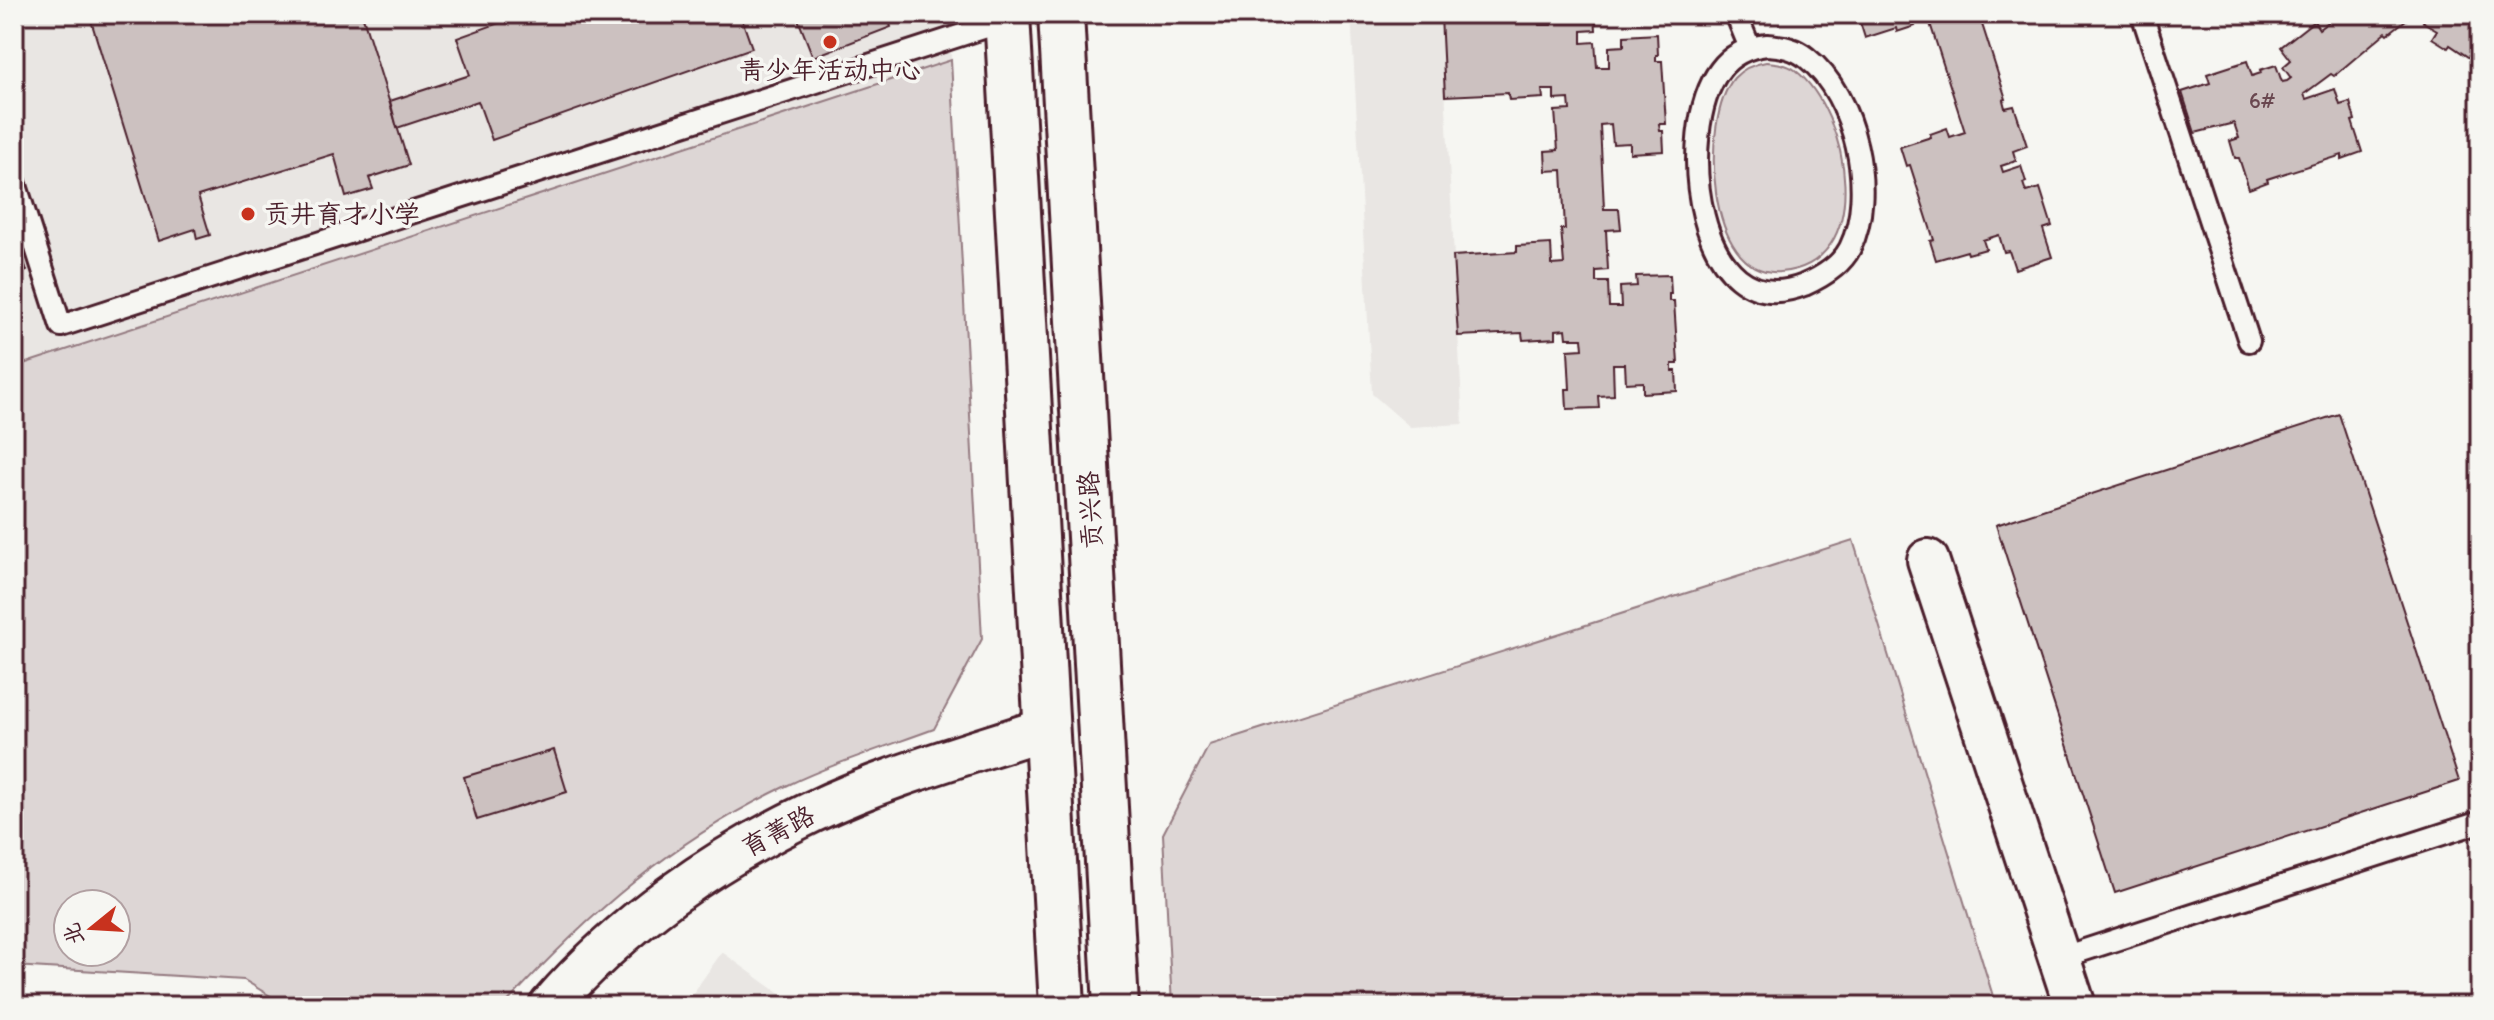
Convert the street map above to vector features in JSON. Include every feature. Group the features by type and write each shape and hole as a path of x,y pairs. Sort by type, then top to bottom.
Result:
{"main road":[{"name":"贡兴路","path":"1061,14 1116,1006"},
{"path":"1008,17 1062,1006"}],"street":[{"path":"1928,560 2075,1006"},
{"name":"育菁路","path":"565,1002 600,955 641,919 703,874 765,836 814,811 881,784 1047,728"}],"lane":[{"path":"1736,14 1750,48"},
{"path":"2142,14 2249,341"},
{"path":"14,179 61,326 1008,17"},
{"path":"1767,45 1788,48 1808,58 1838,96 1859,156 1861,201 1854,239 1838,265 1794,288 1770,290 1746,282 1726,266 1700,199 1697,136 1709,89 1726,63 1750,48 1767,45"},
{"path":"2060,958 2480,822"}],"shaded area":[{"name":"贡井育才小学","path":"14,14 949,14 951,60 14,367"},
{"path":"1351,14 1441,14 1463,424 1410,427 1372,394"},
{"path":"951,60 982,639 934,729 804,778 706,830 600,910 504,1006 287,1006 244,980 14,966 14,367"},
{"path":"1766,62 1792,68 1814,91 1830,119 1840,151 1844,184 1842,216 1831,244 1811,263 1780,272 1755,267 1736,250 1724,224 1716,193 1716,127 1723,99 1734,78 1749,67"},
{"path":"1853,540 1996,1006 1172,1006 1163,834 1209,745"},
{"path":"722,952 797,1006 684,1006"}],"building":[{"path":"89,14 362,14 409,165 369,178 373,189 346,197 334,154 198,196 210,235 197,239 195,229 159,241"},
{"path":"524,14 740,14 752,48 492,140 478,101 397,128 390,101 470,75 457,38"},
{"name":"青少年活动中心","path":"796,14 887,14 891,27 813,57"},
{"path":"1538,14 1539,25 1551,25 1550,14 1595,14 1596,30 1582,31 1582,43 1595,42 1597,67 1609,67 1609,47 1624,46 1624,36 1657,34 1656,61 1662,61 1666,124 1659,124 1660,131 1663,131 1664,151 1630,153 1630,143 1613,144 1611,124 1600,125 1604,209 1619,209 1621,229 1606,230 1608,270 1596,271 1596,282 1608,282 1609,307 1621,307 1620,287 1637,286 1636,276 1670,275 1669,301 1674,301 1678,364 1672,364 1672,371 1676,371 1677,391 1643,393 1643,382 1626,383 1625,364 1613,364 1614,395 1598,396 1599,408 1567,409 1566,389 1570,389 1568,350 1583,349 1582,338 1567,338 1566,329 1556,330 1556,338 1523,340 1522,333 1458,336 1453,256 1517,252 1517,246 1551,244 1552,265 1564,264 1562,170 1546,171 1545,151 1558,150 1555,111 1570,110 1569,99 1554,100 1554,90 1542,90 1543,98 1509,100 1508,93 1445,96 1441,16"},
{"path":"1861,14 1919,14 1912,16 1915,26 1897,32 1896,28 1865,38 1859,19 1862,18"},
{"path":"1927,14 1976,14 1977,19 1980,18 2006,99 2003,100 2005,108 2014,106 2027,146 2013,151 2016,161 2001,166 2003,172 2021,166 2026,192 2040,188 2052,226 2043,229 2052,257 2015,269 2009,251 2004,252 1999,235 1983,240 1986,249 1936,260 1930,241 1934,240 1910,165 1906,166 1900,147 1947,128 1950,137 1965,132"},
{"path":"2339,14 2411,16 2388,34 2386,32 2334,76 2331,74 2304,94 2306,99 2335,89 2340,105 2350,102 2355,120 2352,121 2362,152 2342,159 2342,155 2267,179 2268,182 2249,189 2230,141 2239,138 2234,123 2195,133 2182,92 2210,83 2207,74 2247,61 2252,76 2276,65 2282,82 2287,81 2291,78 2283,67 2291,60 2281,47 2314,21 2319,29"},
{"path":"2428,14 2480,14 2480,58 2477,63 2450,45 2448,48 2432,38 2437,30 2423,22"},
{"path":"14,232 27,271 14,276"},
{"path":"14,276 21,296 14,299"},
{"path":"2339,414 2459,781 2115,893 1996,525"},
{"path":"554,750 567,792 477,820 464,777"}],"place":[{"name":"青少年活动中心","path":"830,42"},
{"name":"贡井育才小学","path":"248,214"}]}
